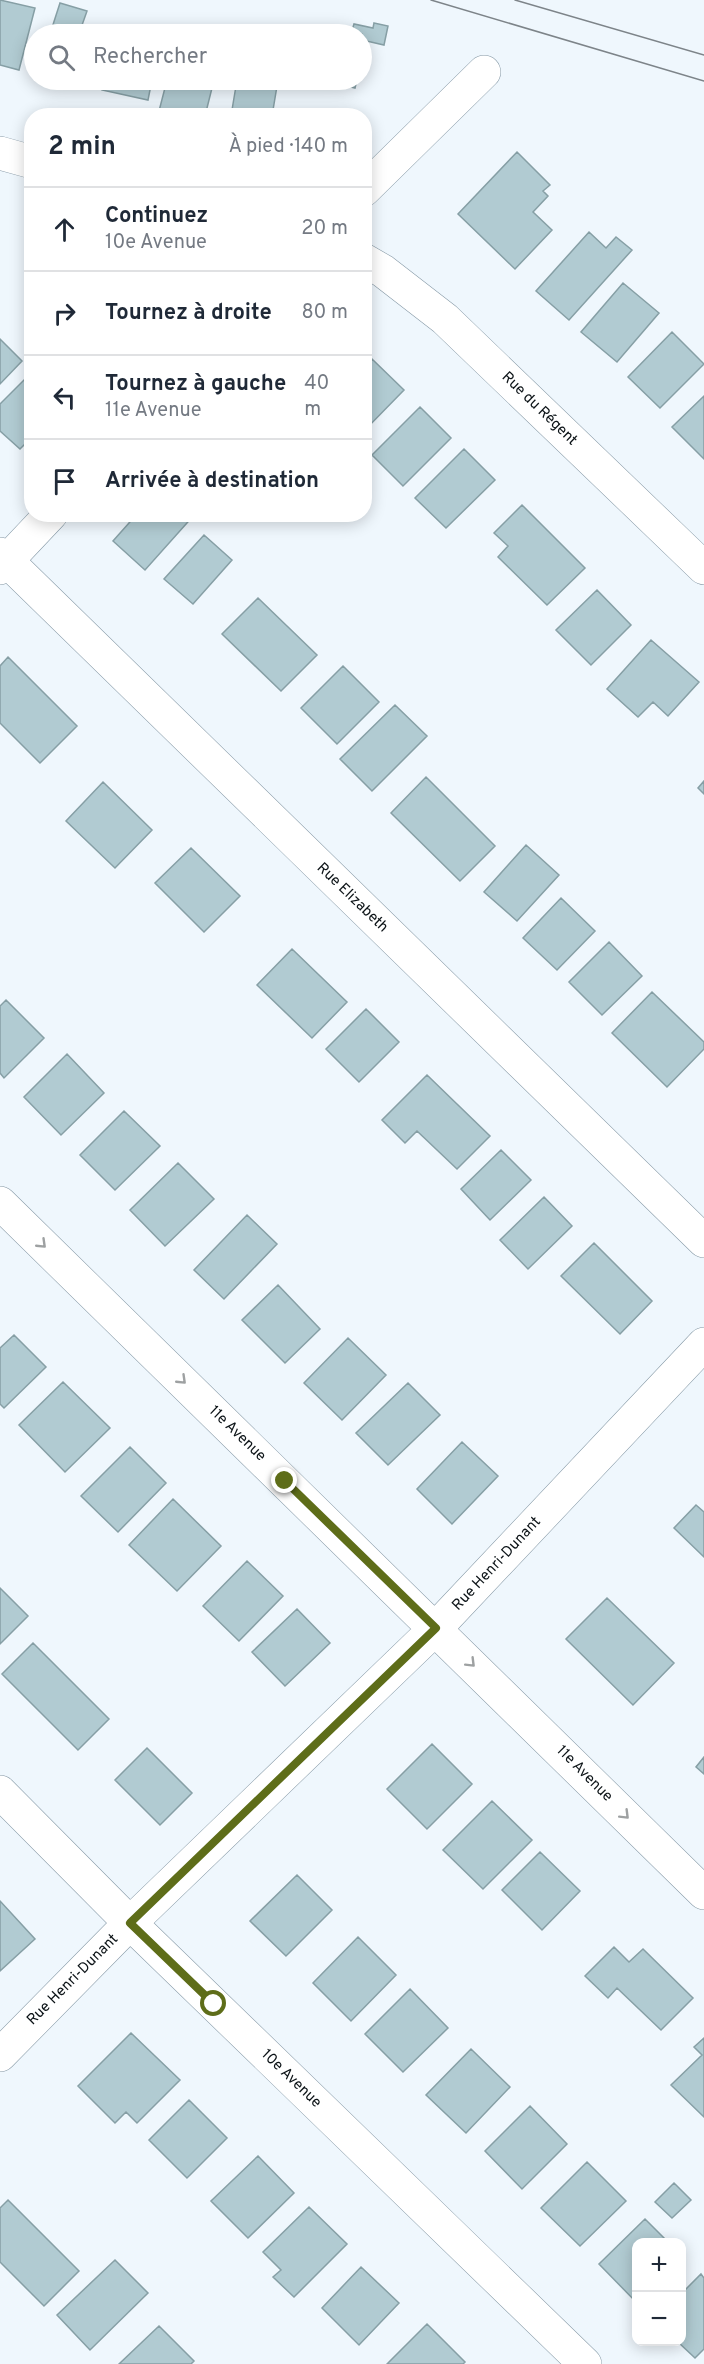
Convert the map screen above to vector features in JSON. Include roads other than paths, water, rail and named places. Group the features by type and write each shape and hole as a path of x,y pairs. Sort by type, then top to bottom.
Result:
{"street":[{"path":"372,182 484,72"},
{"path":"0,153 24,160"},
{"name":"Rue du Régent","path":"372,265 445,319 704,568"},
{"path":"2,561 43,522"},
{"name":"Rue Elizabeth","path":"2,561 704,1241"},
{"name":"11e Avenue","path":"0,1203 704,1893"},
{"name":"Rue Henri-Dunant","path":"0,2055 130,1923 436,1628 704,1344"},
{"name":"10e Avenue","path":"0,1792 130,1923 585,2364"}],"tram line":[{"path":"431,0 704,81"},
{"path":"515,0 704,55"}]}
